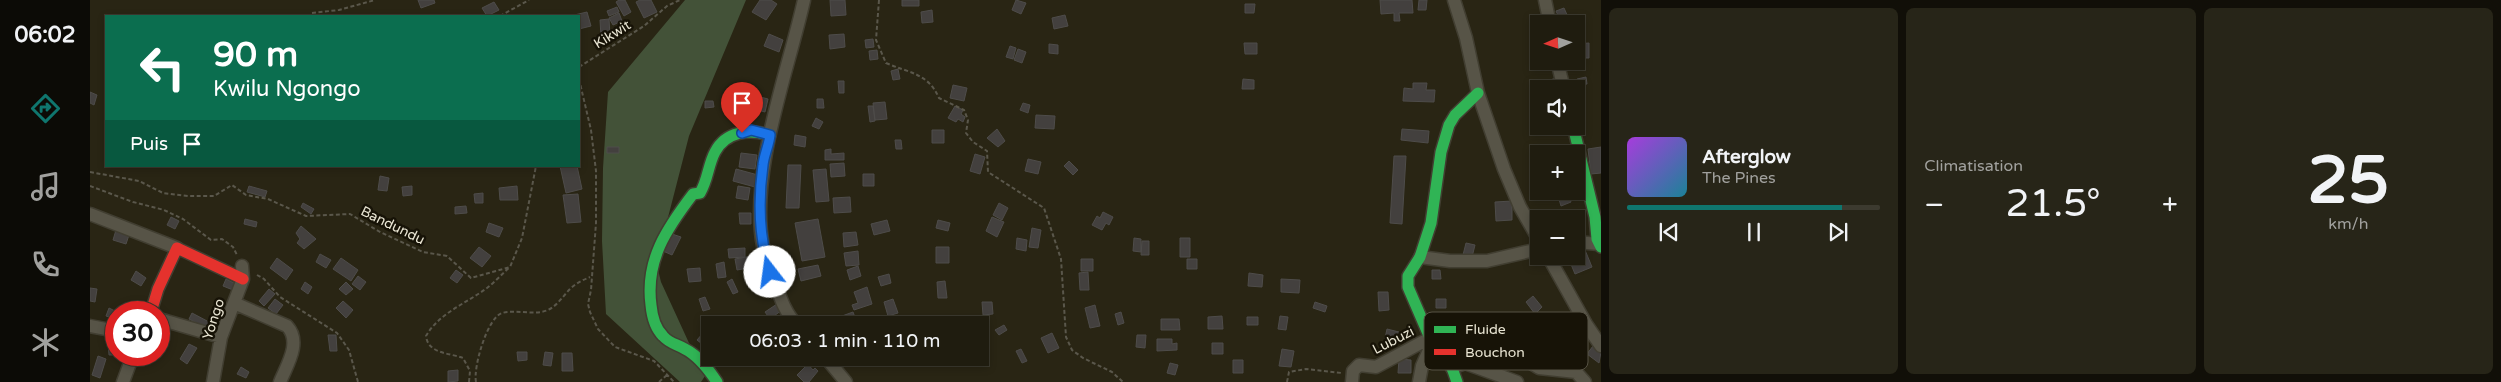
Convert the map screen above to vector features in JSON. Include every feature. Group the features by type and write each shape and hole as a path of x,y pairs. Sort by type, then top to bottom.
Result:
{"street":[{"path":"790,316 770,272 762,244 760,225 763,164 804,0"},
{"path":"1454,0 1466,38 1478,94 1504,169 1520,207 1530,224"},
{"path":"1545,0 1548,15"},
{"path":"1424,324 1408,287 1408,276 1420,257 1434,213 1441,152 1450,124 1455,115 1478,94"},
{"path":"717,382 709,370 691,354 678,346 674,346 660,334 654,322 650,297 652,264 667,232 693,194 700,193 705,186 716,150 725,144 730,136 751,130 770,135"},
{"path":"1575,135 1598,217 1596,232 1600,245 1585,243"},
{"path":"90,214 242,273"},
{"path":"154,301 177,248"},
{"path":"1420,257 1450,261 1487,262 1530,252"},
{"path":"1553,265 1579,312"},
{"name":"Yongo","path":"213,382 220,337 234,303 242,273"},
{"path":"234,303 287,326 292,331 294,348 280,382"},
{"path":"170,322 220,337"},
{"path":"90,326 105,329"},
{"path":"1588,327 1601,346"},
{"name":"Lubuzi","path":"1352,378 1359,365 1376,367 1424,343"},
{"path":"1419,382 1424,360"},
{"path":"123,382 129,366"},
{"path":"833,366 846,382"},
{"path":"1453,370 1457,382"},
{"path":"1484,370 1517,382"},
{"path":"1558,370 1576,372 1585,382"}],"path":[{"path":"312,13 339,10 376,0"},
{"path":"502,15 529,0"},
{"name":"Kikwit","path":"580,66 644,26 667,6 680,0"},
{"path":"879,0 876,40 886,63 914,73 934,86 939,98 964,110 968,120 966,133 973,142 986,151 988,172 1044,208 1061,259 1066,337 1072,350 1083,358 1112,372 1123,382"},
{"path":"580,83 591,130 596,171 596,223 591,290 588,304 598,329 615,348 654,361 674,382"},
{"path":"469,382 470,372 463,358 440,353 428,343 426,336 441,319 460,303 488,288 510,266 522,238 536,167"},
{"name":"Bandundu","path":"90,172 139,181 163,193 188,196 214,196 232,186 246,195 268,199 306,216 350,214 380,232 423,252 447,256 471,278 510,266"},
{"path":"476,382 477,369 486,331 497,316 504,312 546,311 554,307 575,284 591,276"},
{"path":"1288,382 1289,372 1306,369 1326,370 1352,378"},
{"path":"659,382 667,375"}],"green space":[{"path":"685,0 746,0 689,136 664,233 654,253 661,282 689,343 701,359 701,366 706,366 709,370 701,382 680,382 606,314 602,241 603,168 608,92"}],"building":[{"path":"418,0 434,0 435,3 421,8"},
{"path":"625,0 631,12 624,16 616,2"},
{"path":"651,0 657,12 644,18 636,2"},
{"path":"760,0 771,0 777,4 766,20 752,12"},
{"path":"830,0 845,0 846,15 831,16"},
{"path":"902,0 919,0 919,6 902,6"},
{"path":"1016,0 1026,3 1021,14 1012,10"},
{"path":"1380,0 1412,0 1413,13 1399,13 1400,21 1394,21 1394,13 1381,14"},
{"path":"1419,0 1427,0 1426,10 1418,10"},
{"path":"494,2 499,10 486,15 482,8"},
{"path":"1245,4 1255,4 1254,13 1245,13"},
{"path":"617,7 619,12 609,16 607,11"},
{"path":"1564,8 1567,15 1558,15 1556,11"},
{"path":"932,10 933,22 922,23 921,12"},
{"path":"587,12 591,26 580,29 580,15 574,15"},
{"path":"619,13 622,21 613,25 609,18"},
{"path":"1065,15 1068,26 1054,29 1052,18"},
{"path":"609,19 610,36 601,37 600,20"},
{"path":"769,34 783,40 779,52 764,46"},
{"path":"844,34 845,47 830,49 829,35"},
{"path":"873,39 874,47 866,48 865,40"},
{"path":"1244,43 1257,43 1257,54 1245,54"},
{"path":"1585,43 1589,43 1589,58 1585,58"},
{"path":"1049,44 1058,45 1058,54 1049,53"},
{"path":"1010,46 1016,48 1013,59 1006,57"},
{"path":"1018,49 1026,52 1022,63 1014,60"},
{"path":"877,50 878,59 870,60 869,51"},
{"path":"898,69 900,79 893,80 891,71"},
{"path":"1586,77 1587,84 1585,84 1585,80 1577,79"},
{"path":"1243,79 1254,80 1254,89 1242,89"},
{"path":"838,81 844,81 844,93 839,93"},
{"path":"1413,83 1427,83 1426,90 1435,90 1434,102 1403,101 1404,88 1413,89"},
{"path":"953,85 967,88 964,101 950,98"},
{"path":"90,92 97,95 94,105 90,103"},
{"path":"749,94 768,99 765,112 746,107"},
{"path":"817,99 823,99 824,108 817,108"},
{"path":"705,101 713,101 714,107 705,108"},
{"path":"885,102 887,119 875,120 873,103"},
{"path":"1023,103 1030,105 1028,113 1020,110"},
{"path":"868,106 873,106 875,121 870,122"},
{"path":"955,106 963,110 961,114 965,117 963,122 958,119 956,122 948,118"},
{"path":"742,110 752,111 750,122 741,120"},
{"path":"1036,115 1055,116 1054,129 1035,128"},
{"path":"816,118 823,122 819,129 812,126"},
{"path":"997,129 1005,141 998,147 987,138"},
{"path":"1402,129 1429,131 1428,143 1401,140"},
{"path":"932,130 944,130 944,143 932,143"},
{"path":"795,135 806,137 805,147 794,145"},
{"path":"895,140 901,140 902,149 896,149"},
{"path":"607,147 619,147 619,153 607,153"},
{"path":"1601,147 1601,173 1591,174 1588,149"},
{"path":"831,149 831,154 844,153 844,160 825,160 825,150"},
{"path":"741,153 757,155 755,169 739,167"},
{"path":"975,154 985,157 980,174 970,171"},
{"path":"1394,156 1406,156 1402,224 1390,223"},
{"path":"1028,159 1041,162 1038,174 1025,171"},
{"path":"1069,161 1078,170 1073,175 1064,166"},
{"path":"844,163 845,176 831,177 830,164"},
{"path":"788,165 801,165 799,208 786,208"},
{"path":"560,167 577,167 582,189 566,193"},
{"path":"736,169 758,175 755,187 733,181"},
{"path":"826,169 829,201 816,202 813,170"},
{"path":"863,174 874,174 874,186 863,186"},
{"path":"380,176 389,178 387,191 378,190"},
{"path":"249,186 267,191 265,197 247,192"},
{"path":"412,186 412,195 403,196 402,187"},
{"path":"517,186 518,200 500,200 499,188"},
{"path":"738,186 750,188 748,200 736,198"},
{"path":"483,193 483,203 475,203 474,194"},
{"path":"578,194 581,222 567,223 563,195"},
{"path":"850,197 851,212 834,213 833,198"},
{"path":"1559,200 1570,200 1571,202 1561,206"},
{"path":"1512,201 1512,220 1496,221 1495,202"},
{"path":"303,203 314,209 311,214 301,207"},
{"path":"999,203 1008,208 1002,220 993,215"},
{"path":"466,206 467,213 455,214 455,207"},
{"path":"1103,212 1113,217 1109,225 1106,223 1102,230 1092,225 1097,216 1100,218"},
{"path":"739,213 751,213 751,224 740,224"},
{"path":"171,217 179,221 175,229 167,225"},
{"path":"992,217 1004,222 997,237 986,231"},
{"path":"245,219 257,222 256,227 244,224"},
{"path":"818,219 825,257 802,261 795,223"},
{"path":"887,220 890,231 874,235 871,224"},
{"path":"938,220 950,223 948,231 936,228"},
{"path":"489,223 503,228 499,237 486,232"},
{"path":"301,226 316,239 304,249 297,243 300,239 296,233"},
{"path":"1032,228 1041,230 1038,248 1029,247"},
{"path":"116,230 129,235 126,244 113,240"},
{"path":"856,232 858,245 844,247 843,233"},
{"path":"669,233 681,237 672,255 663,251"},
{"path":"1017,238 1027,240 1026,251 1016,249"},
{"path":"1134,238 1141,239 1141,252 1133,251"},
{"path":"1180,238 1190,238 1190,257 1180,257"},
{"path":"1142,241 1149,241 1149,255 1141,255"},
{"path":"1466,243 1475,245 1472,257 1463,255"},
{"path":"479,247 491,256 482,267 470,258"},
{"path":"936,247 949,247 949,263 936,263"},
{"path":"745,248 745,257 729,258 728,249"},
{"path":"1585,250 1592,267 1575,274 1571,265 1585,265"},
{"path":"858,251 859,265 846,266 844,253"},
{"path":"320,254 331,260 326,268 316,262"},
{"path":"752,256 754,267 737,270 735,259"},
{"path":"277,258 293,270 286,280 270,268"},
{"path":"341,258 358,270 351,281 333,269"},
{"path":"1081,259 1093,259 1093,271 1081,271"},
{"path":"1187,259 1197,259 1197,269 1187,269"},
{"path":"724,262 726,277 718,278 716,264"},
{"path":"818,265 821,276 801,281 798,269"},
{"path":"858,266 861,276 850,280 847,270"},
{"path":"700,268 701,281 689,282 687,269"},
{"path":"456,270 463,275 457,283 450,278"},
{"path":"1432,270 1440,270 1441,279 1432,279"},
{"path":"136,271 146,278 141,286 131,280"},
{"path":"1088,272 1089,290 1080,290 1079,273"},
{"path":"1249,273 1263,275 1262,287 1248,286"},
{"path":"889,274 891,283 881,286 878,277"},
{"path":"358,276 366,282 360,290 352,284"},
{"path":"761,278 766,287 756,292 752,283"},
{"path":"226,279 236,284 233,290 223,286"},
{"path":"732,279 738,292 733,294 727,282"},
{"path":"1281,279 1300,280 1299,293 1281,292"},
{"path":"945,281 947,298 938,298 937,282"},
{"path":"305,282 312,287 308,294 301,289"},
{"path":"346,282 353,289 346,295 339,289"},
{"path":"867,287 872,304 854,310 852,305 858,303 854,292"},
{"path":"90,288 97,289 95,302 90,301"},
{"path":"269,289 275,294 264,306 259,301"},
{"path":"1378,292 1388,292 1389,310 1379,311"},
{"path":"1533,296 1542,307 1537,312 1534,312 1526,302"},
{"path":"705,297 710,309 703,311 699,299"},
{"path":"275,299 283,305 276,314 268,308"},
{"path":"893,299 898,313 888,316 884,302"},
{"path":"1436,299 1446,299 1446,308 1436,308"},
{"path":"343,301 353,310 346,318 336,308"},
{"path":"982,302 992,302 993,314 983,315"},
{"path":"1315,302 1327,306 1325,312 1313,308"},
{"path":"777,304 782,310 774,316 768,316 765,312"},
{"path":"1095,305 1100,326 1090,328 1085,308"},
{"path":"853,312 855,316 842,316"},
{"path":"1121,312 1124,323 1118,325 1115,314"},
{"path":"192,313 209,322 206,328 189,319"},
{"path":"1222,316 1223,329 1208,329 1208,317"},
{"path":"1280,316 1288,317 1286,330 1278,329"},
{"path":"1247,317 1258,317 1258,325 1247,325"},
{"path":"1161,319 1179,319 1180,330 1161,330"},
{"path":"1004,325 1007,330 999,335 995,330"},
{"path":"1387,329 1399,332 1396,346 1384,343"},
{"path":"1052,333 1059,348 1048,353 1041,338"},
{"path":"328,335 336,335 337,351 330,351"},
{"path":"701,335 701,343 697,340"},
{"path":"1137,335 1146,335 1145,348 1136,347"},
{"path":"1157,339 1172,339 1172,344 1177,343 1177,350 1157,351"},
{"path":"1212,343 1223,343 1223,354 1212,354"},
{"path":"189,344 197,348 187,364 180,359"},
{"path":"1593,346 1601,352 1599,363 1588,355"},
{"path":"1021,349 1027,361 1022,363 1016,351"},
{"path":"1282,349 1294,351 1291,367 1279,366"},
{"path":"517,352 527,352 527,360 518,361"},
{"path":"545,352 553,353 551,366 543,365"},
{"path":"562,353 572,353 573,371 562,371"},
{"path":"98,356 105,359 100,378 92,375"},
{"path":"1399,359 1411,360 1411,373 1398,373"},
{"path":"1233,360 1243,360 1243,373 1233,373"},
{"path":"1170,363 1178,365 1175,375 1167,373"},
{"path":"810,366 813,370 815,368 818,371 809,382 804,382 797,375 805,367"},
{"path":"241,367 249,372 246,378 237,374"},
{"path":"458,370 458,381 448,382 448,371"}],"traffic: fast":[{"path":"1424,324 1408,287 1408,276 1420,257 1431,223 1441,152 1449,125 1455,115 1478,93"},
{"path":"717,382 695,355 668,341 658,329 651,309 651,273 660,245 667,232 693,194 700,193 715,152 720,145 725,140 739,133 754,132 770,135"},
{"path":"1575,135 1595,217 1597,239 1601,247"},
{"path":"1453,370 1457,382"}],"traffic: jam":[{"path":"154,301 177,248 243,279"}],"route":[{"path":"742,133 751,130 770,135 763,164 760,225 762,244 770,272"}]}
